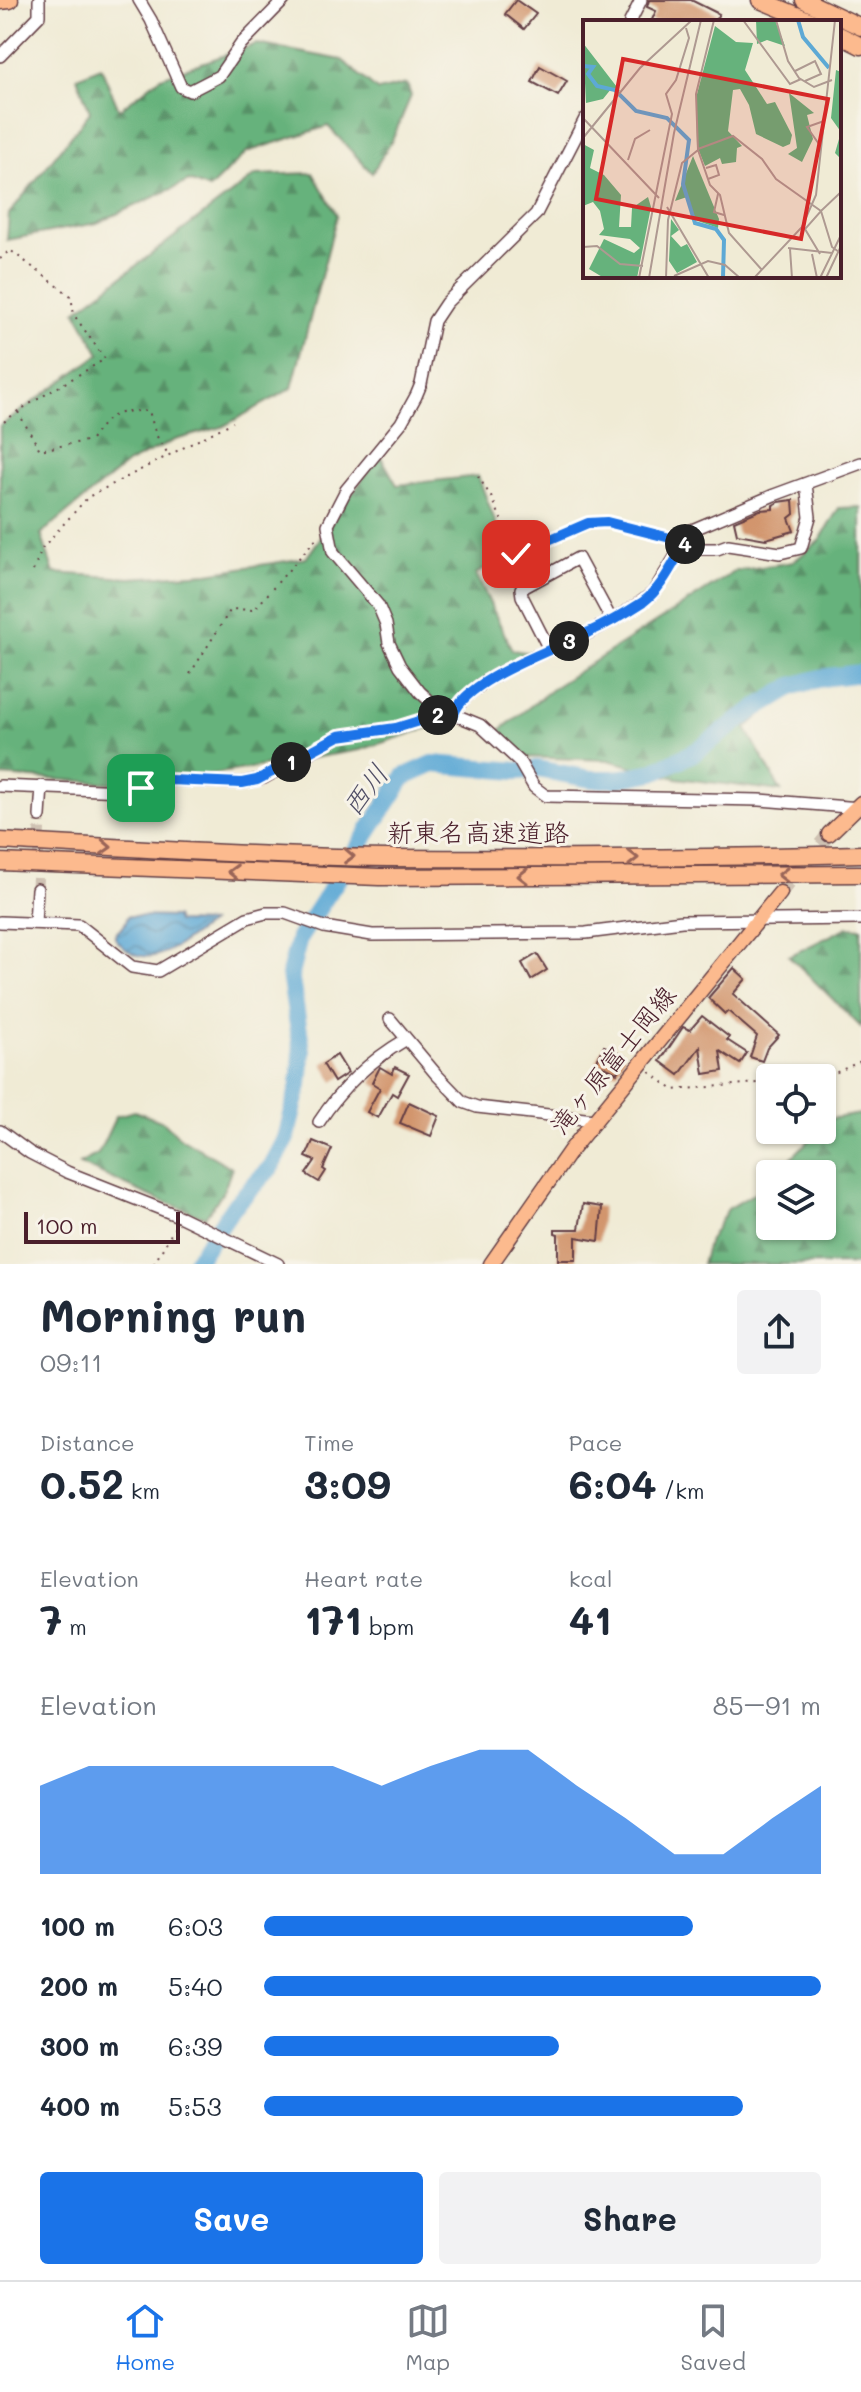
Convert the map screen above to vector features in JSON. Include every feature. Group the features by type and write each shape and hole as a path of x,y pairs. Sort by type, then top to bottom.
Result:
{"highway":[{"path":"0,1 10,0"},
{"path":"760,0 809,20"},
{"path":"804,0 861,27"},
{"path":"841,36 861,46"},
{"name":"新東名高速道路","path":"0,838 52,844 387,858 714,858 861,854"},
{"name":"新東名高速道路","path":"0,862 379,877 861,874"}],"main road":[{"path":"829,834 859,806"},
{"name":"滝ヶ原富士岡線","path":"491,1264 532,1201 594,1120 780,893"}],"street":[{"path":"0,56 39,16 39,0"},
{"path":"139,0 181,87 190,91 219,76 241,44 284,0"},
{"path":"631,20 641,0"},
{"path":"583,123 536,214 446,303 434,321 416,396 401,423 346,490 328,525 333,552 378,605 386,624 389,643 400,666 420,692 449,714 480,725 519,761 537,791 546,796 760,800 859,806"},
{"path":"0,786 124,791 170,780 250,782 264,778 339,736 404,727 449,714 493,677 590,632 653,593 692,530 861,463"},
{"path":"686,542 698,549 717,549 728,545 780,553 801,548 810,517 806,484"},
{"path":"549,649 521,589 578,558 611,619"},
{"path":"40,816 42,786"},
{"path":"0,869 76,866"},
{"path":"35,923 37,889"},
{"path":"0,922 79,925 132,967 158,971 247,918 266,913 285,913 324,927 372,935 586,933 682,921 861,919"},
{"path":"390,1019 405,1040 463,1102 477,1107 594,1120"},
{"path":"319,1122 337,1094 381,1054 405,1040"},
{"path":"0,1131 30,1153 67,1172 181,1217 278,1264"}],"path":[{"path":"0,259 10,250 71,296 74,315 105,359 0,425"},
{"path":"18,411 40,450 91,440 102,425 119,411 149,411 156,435 168,454"},
{"path":"33,571 43,547 88,497 233,422"},
{"path":"478,476 493,500 516,554 588,523 607,522 686,542"},
{"path":"190,674 231,609 254,610 328,525"},
{"path":"836,1073 861,1061"},
{"path":"640,1064 673,1090 756,1083"},
{"path":"154,1264 181,1217"}],"green space":[{"path":"257,44 342,60 378,91 407,84 411,96 393,138 372,173 328,126 247,152 209,189 189,181 97,223 7,240 9,214 90,112 77,77 101,67 119,110 161,77"},
{"path":"313,173 337,215 292,388 222,427 175,440 128,463 41,534 54,573 130,578 208,573 306,558 380,455 397,485 478,476 508,555 476,574 512,650 538,654 463,696 449,706 431,727 360,750 146,785 0,776 0,426 100,354 76,311 256,175"},
{"path":"861,507 861,671 793,686 746,728 781,791 676,778 608,760 521,757 494,735 556,686 736,571 793,562 820,540 839,508"},
{"path":"848,927 861,928 861,1027 789,956"},
{"path":"134,1111 164,1122 179,1137 232,1168 223,1192 205,1217 79,1164 98,1154 116,1116"},
{"path":"861,1114 861,1264 702,1264 709,1240 728,1209 756,1191 756,1240 836,1240 836,1160 790,1160 805,1144 836,1144 836,1118"}],"water":[{"path":"128,916 175,917 177,922 210,923 174,948 151,956 139,955 127,950 115,938"}],"building":[{"path":"516,0 536,14 524,29 505,14"},
{"path":"649,0 691,0 719,14 715,20 652,20 656,11 647,7"},
{"path":"540,66 567,81 558,96 532,82"},
{"path":"793,500 794,514 789,518 794,531 766,539 737,534 734,521 760,510 773,509 773,505 779,502"},
{"path":"540,548 549,562 515,581 505,564 516,557 518,561"},
{"path":"537,954 547,970 531,980 522,963"},
{"path":"734,968 746,979 733,994 779,1035 767,1048 762,1061 750,1057 757,1036 708,998"},
{"path":"702,1016 729,1037 727,1040 747,1053 740,1064 720,1051 723,1071 704,1074 700,1047 679,1075 660,1061 683,1027 690,1030"},
{"path":"604,1046 625,1056 617,1073 596,1063"},
{"path":"337,1055 348,1073 334,1082 323,1064"},
{"path":"380,1067 392,1074 395,1067 409,1074 397,1096 392,1093 378,1118 367,1112 380,1088 372,1083"},
{"path":"409,1102 439,1116 431,1136 400,1123"},
{"path":"313,1141 332,1149 323,1169 326,1171 319,1182 306,1174 315,1161 306,1157"},
{"path":"583,1204 602,1207 599,1241 576,1237 576,1260 558,1260 558,1234 555,1229 579,1229"}],"waterway":[{"name":"西川","path":"194,1264 233,1207 272,1166 286,1139 299,1085 302,1051 290,974 299,938 404,777 433,764 517,771 538,769 591,779 618,779 653,772 695,752 793,686 821,678 861,673"}],"tunnel":[{"path":"37,889 40,816"},
{"path":"780,893 829,834"}],"route":[{"path":"141,788 170,780 242,783 257,780 330,739 454,714 457,705 493,677 590,632 644,601 653,593 686,542 607,522 588,523 516,554"}]}
